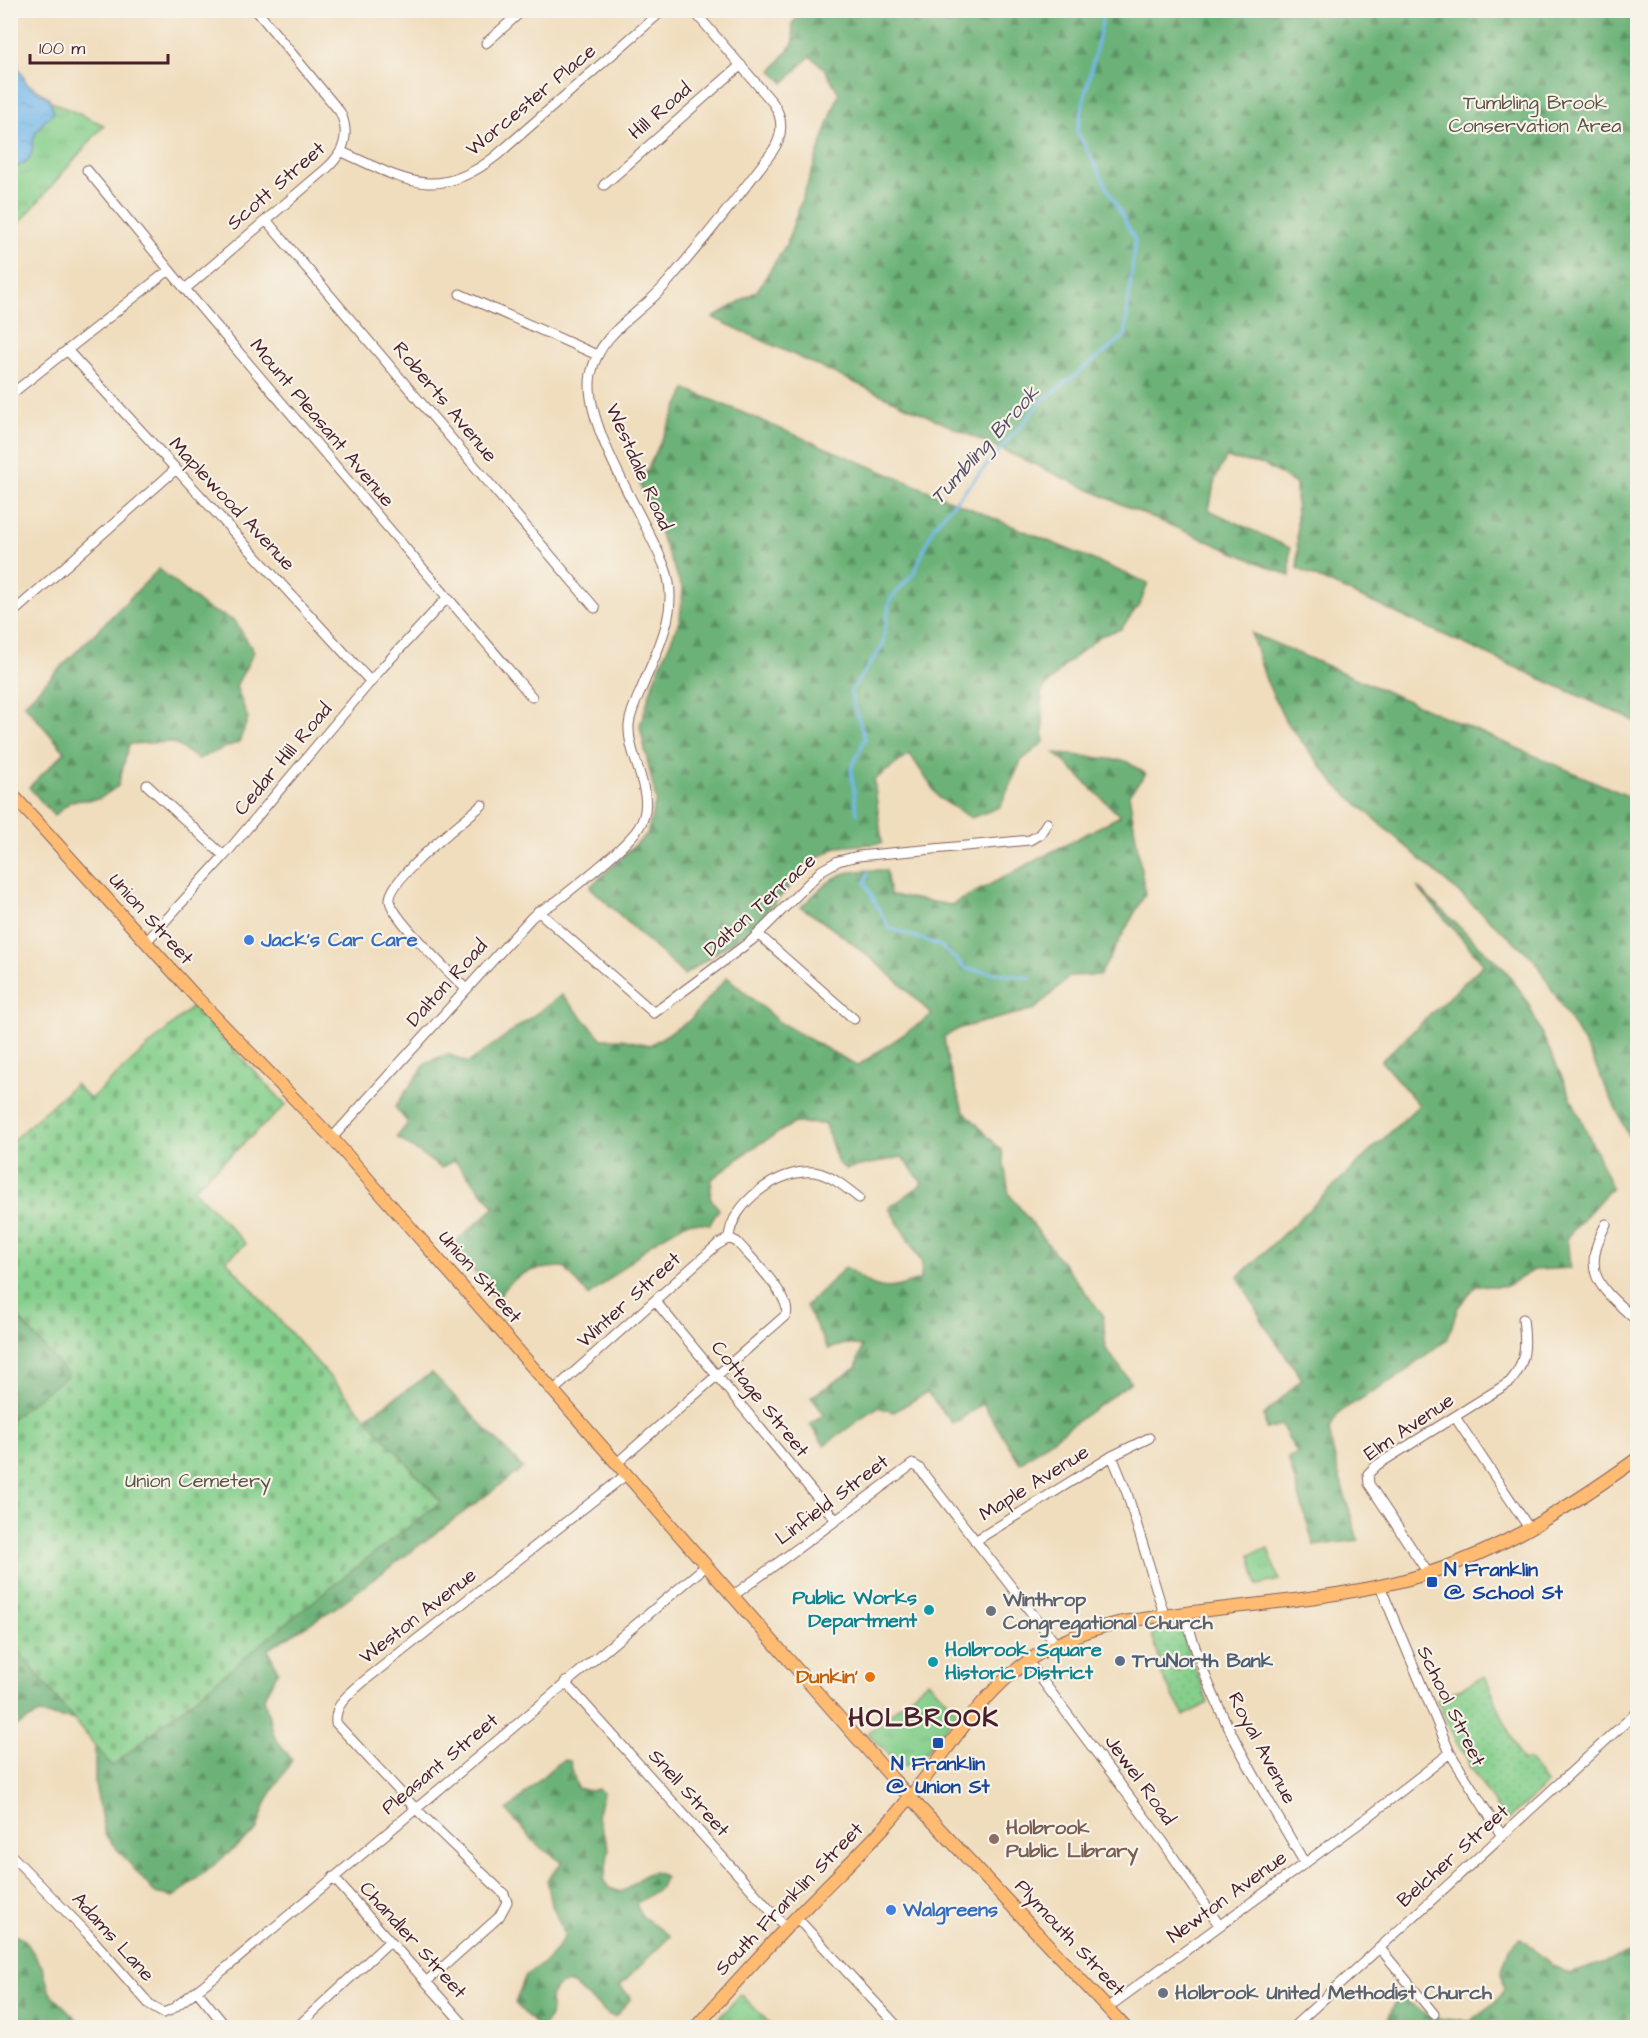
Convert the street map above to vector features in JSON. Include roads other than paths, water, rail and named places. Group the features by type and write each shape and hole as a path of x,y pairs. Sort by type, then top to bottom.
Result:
{"main road":[{"name":"Union Street","path":"10,792 146,942 332,1138 910,1797"},
{"name":"South Franklin Street","path":"694,2028 796,1917 877,1835 910,1797 992,1691 1028,1660 1055,1643 1097,1627 1164,1614 1380,1586 1428,1573 1484,1550 1528,1528 1586,1494 1638,1458"},
{"name":"Plymouth Street","path":"910,1797 1126,2028"}],"street":[{"name":"Scott Street","path":"185,289 326,169 342,152 346,133 340,112 255,10"},
{"path":"486,43 523,10"},
{"name":"Worcester Place","path":"342,152 417,183 448,182 466,176 496,156 663,10"},
{"name":"Westdale Road","path":"600,864 635,833 645,813 645,797 629,723 665,629 671,596 662,561 592,412 590,383 597,355 613,332 666,285 777,144 781,127 779,112 741,64 693,10"},
{"name":"Hill Road","path":"604,185 741,64"},
{"name":"Mount Pleasant Avenue","path":"87,170 185,289 532,697"},
{"name":"Roberts Avenue","path":"266,220 596,608"},
{"path":"10,394 169,270"},
{"path":"460,294 597,355"},
{"name":"Maplewood Avenue","path":"67,350 371,682"},
{"path":"10,615 175,470"},
{"name":"Cedar Hill Road","path":"146,942 224,856 371,682 447,598"},
{"path":"147,785 224,856"},
{"path":"466,989 402,921 391,905 390,896 396,884 424,855 482,805"},
{"name":"Dalton Terrace","path":"538,911 654,1013 727,961 758,934 816,875 838,861 858,856 1030,840 1040,834 1047,823"},
{"name":"Dalton Road","path":"332,1138 538,911 556,902 600,864"},
{"path":"758,934 854,1019"},
{"path":"617,1463 778,1323 788,1311 787,1302 774,1285 737,1242 729,1238 731,1221 738,1212 772,1183 788,1174 813,1172 824,1174 859,1198"},
{"path":"1606,1224 1595,1244 1593,1270 1597,1281 1638,1322"},
{"name":"Winter Street","path":"554,1390 656,1302 717,1245 729,1238"},
{"name":"Cottage Street","path":"656,1302 835,1519"},
{"name":"Elm Avenue","path":"1428,1573 1373,1490 1368,1474 1377,1465 1510,1382 1520,1370 1525,1351 1523,1319"},
{"path":"1455,1417 1528,1528"},
{"name":"Maple Avenue","path":"975,1541 1112,1456 1149,1438"},
{"name":"Maple Avenue","path":"1112,1456 1127,1492 1164,1614"},
{"name":"Linfield Street","path":"734,1595 913,1464 919,1468 1055,1643"},
{"name":"Weston Avenue","path":"415,1808 336,1723 335,1713 341,1702 627,1474"},
{"name":"Pleasant Street","path":"197,1991 707,1565"},
{"name":"School Street","path":"1380,1586 1450,1753 1502,1836"},
{"name":"Royal Avenue","path":"1185,1612 1194,1652 1228,1727 1304,1863"},
{"name":"Jewel Road","path":"1028,1660 1164,1843 1219,1925"},
{"name":"Snell Street","path":"565,1683 786,1928"},
{"name":"Belcher Street","path":"1292,2028 1638,1711"},
{"name":"Newton Avenue","path":"1107,2008 1368,1817 1450,1753"},
{"path":"415,1808 504,1894 507,1902 499,1917 426,1982"},
{"name":"Adams Lane","path":"10,1854 158,2011 171,2010 197,1991"},
{"name":"Chandler Street","path":"333,1877 467,2028"},
{"path":"796,1917 899,2028"},
{"path":"296,2028 390,1941"},
{"path":"1379,1947 1434,2014"},
{"path":"197,1991 227,2028"}],"water":[{"path":"10,52 27,84 49,98 54,113 37,131 32,153 27,161 11,169"}],"waterway":[{"name":"Tumbling Brook","path":"857,814 851,769 865,739 850,692 882,647 890,600 914,573 934,526 1043,400 1125,336 1135,240 1077,131 1102,23 1101,10"},
{"name":"Tumbling Brook","path":"868,873 865,883 889,928 939,945 967,969 1031,978"}],"place":[{"name":"Jack's Car Care","path":"249,940"},
{"name":"N Franklin @ School St","path":"1432,1582"},
{"name":"Public Works Department","path":"929,1610"},
{"name":"Winthrop Congregational Church","path":"991,1611"},
{"name":"TruNorth Bank","path":"1120,1661"},
{"name":"Holbrook Square Historic District","path":"933,1662"},
{"name":"Dunkin'","path":"870,1677"},
{"name":"N Franklin @ Union St","path":"938,1743"},
{"name":"Holbrook Public Library","path":"994,1839"},
{"name":"Walgreens","path":"891,1910"},
{"name":"Holbrook United Methodist Church","path":"1163,1993"}],"district":[{"name":"HOLBROOK","path":"924,1718"}],"park label":[{"name":"Tumbling Brook Conservation Area","path":"1535,114"},
{"name":"Union Cemetery","path":"198,1481"}]}
